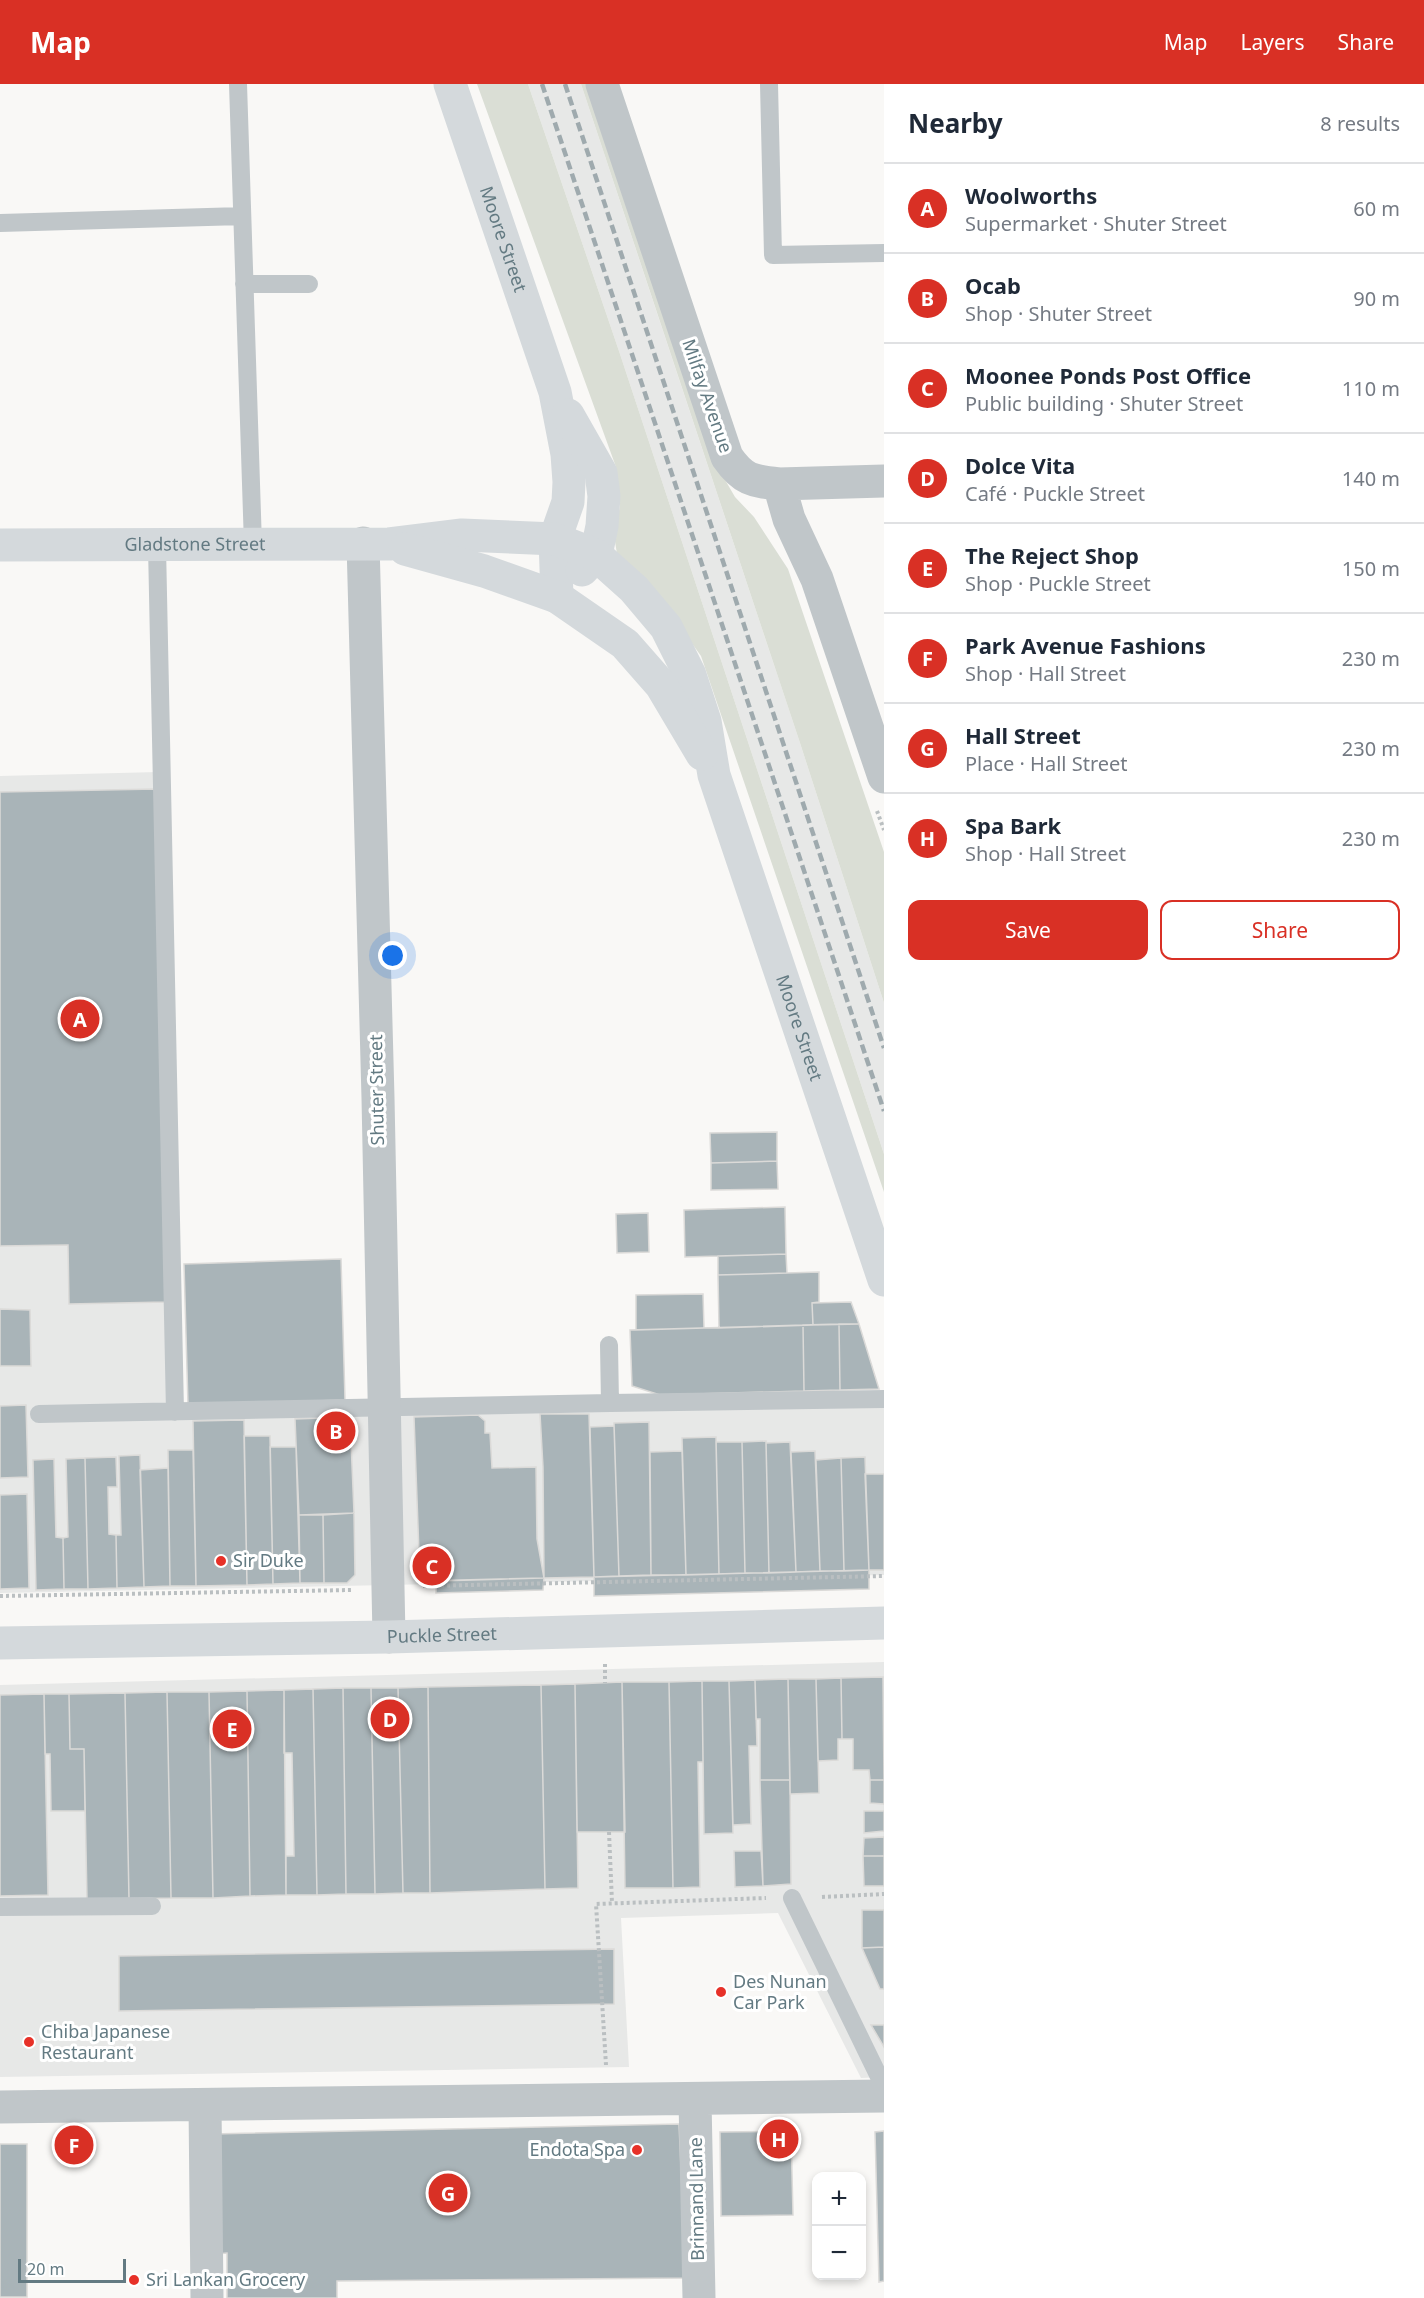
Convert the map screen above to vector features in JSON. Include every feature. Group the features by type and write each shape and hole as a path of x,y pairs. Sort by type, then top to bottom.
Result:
{"street":[{"name":"Moore Street","path":"450,84 555,392 567,454 569,482 568,502 555,538 557,597 625,644 654,676 714,775"},
{"name":"Milfay Avenue","path":"602,84 727,456 737,471 752,481 779,484 884,481"},
{"name":"Moore Street","path":"555,392 601,473 604,495 602,526 596,555"},
{"path":"779,484 789,519 818,579 884,777"},
{"name":"Gladstone Street","path":"0,545 376,544 462,535 555,538"},
{"name":"Moore Street","path":"555,538 596,555 634,589 666,627 690,675 705,721 714,775 884,1281"},
{"name":"Gladstone Street","path":"376,544 484,571 557,597"},
{"name":"Shuter Street","path":"376,544 388,1636"},
{"path":"557,597 596,555"},
{"name":"Puckle Street","path":"0,1643 884,1623"},
{"path":"0,2107 884,2096"},
{"name":"Brinnand Lane","path":"695,2100 699,2298"},
{"path":"205,2105 207,2298"}],"lane":[{"path":"238,84 253,545"},
{"path":"769,84 773,255 884,253"},
{"path":"0,223 242,216"},
{"path":"244,284 309,284"},
{"path":"157,546 175,1412"},
{"path":"609,1345 610,1403"},
{"path":"39,1414 884,1400"},
{"path":"792,1898 884,2087"},
{"path":"0,1907 152,1906"}],"path":[{"path":"0,1596 884,1576"},
{"path":"609,1832 612,1904"},
{"path":"608,2099 596,1904 884,1894"}],"shaded area":[{"path":"477,84 528,84 620,354 884,1154 884,1192 701,656 650,585 617,554 614,535 620,506 616,467"},
{"path":"528,84 581,84 884,1003 884,1154 620,354"},
{"path":"581,84 596,84 717,466 735,497 754,517 788,569 884,852 884,1003 800,743"},
{"path":"158,772 168,1417 884,1405 884,1575 0,1593 0,776"},
{"path":"884,1662 884,2077 861,2078 778,1913 621,1918 629,2067 0,2077 0,1685"}],"building":[{"path":"156,789 166,1302 69,1304 68,1245 0,1246 0,792"},
{"path":"777,1132 777,1161 711,1163 710,1133"},
{"path":"777,1161 778,1189 711,1190 711,1163"},
{"path":"785,1207 786,1254 685,1257 684,1210"},
{"path":"648,1213 649,1252 617,1253 616,1214"},
{"path":"786,1254 787,1273 718,1275 718,1256"},
{"path":"341,1259 345,1400 188,1405 184,1264"},
{"path":"819,1272 819,1302 812,1303 813,1325 719,1328 718,1275"},
{"path":"703,1294 704,1328 636,1330 636,1295"},
{"path":"851,1302 859,1324 813,1325 812,1303"},
{"path":"0,1309 30,1310 31,1366 0,1366"},
{"path":"839,1324 859,1324 879,1389 840,1390"},
{"path":"839,1324 840,1390 804,1391 803,1325"},
{"path":"803,1325 804,1391 660,1395 632,1386 630,1330"},
{"path":"26,1405 28,1477 0,1478 0,1406"},
{"path":"540,1414 589,1414 594,1577 544,1578"},
{"path":"478,1415 485,1421 485,1433 490,1433 492,1468 536,1467 537,1539 544,1578 420,1581 414,1417"},
{"path":"350,1417 354,1513 299,1515 295,1419"},
{"path":"244,1420 247,1585 196,1586 193,1421"},
{"path":"649,1422 651,1575 619,1576 614,1423"},
{"path":"614,1426 619,1576 594,1577 590,1427"},
{"path":"244,1436 270,1436 273,1584 247,1585"},
{"path":"716,1437 719,1574 686,1575 682,1438"},
{"path":"766,1441 769,1573 745,1573 742,1442"},
{"path":"716,1442 742,1442 745,1573 719,1574"},
{"path":"790,1442 796,1572 769,1573 766,1443"},
{"path":"270,1447 296,1447 300,1583 273,1584"},
{"path":"168,1450 193,1450 196,1586 170,1586"},
{"path":"682,1451 686,1575 651,1575 650,1452"},
{"path":"815,1451 820,1571 796,1572 791,1452"},
{"path":"140,1455 144,1587 117,1588 116,1535 121,1535 119,1456"},
{"path":"116,1457 117,1487 108,1487 109,1534 116,1535 117,1588 88,1589 85,1458"},
{"path":"865,1457 869,1570 844,1571 841,1458"},
{"path":"85,1458 88,1589 64,1589 63,1538 68,1537 66,1459"},
{"path":"841,1458 844,1571 820,1571 816,1460"},
{"path":"54,1459 56,1537 63,1538 64,1589 36,1590 33,1460"},
{"path":"168,1468 170,1586 144,1587 140,1470"},
{"path":"865,1474 884,1474 884,1570 869,1570"},
{"path":"27,1494 29,1588 0,1589 0,1495"},
{"path":"354,1513 355,1575 347,1583 324,1583 323,1515"},
{"path":"299,1515 323,1515 324,1583 300,1583"},
{"path":"869,1570 869,1589 594,1596 594,1577"},
{"path":"544,1578 543,1590 436,1593 436,1581"},
{"path":"883,1677 884,1780 870,1780 869,1770 853,1770 853,1739 842,1739 841,1678"},
{"path":"841,1678 842,1739 838,1739 838,1760 818,1761 816,1679"},
{"path":"788,1679 816,1679 819,1793 790,1794"},
{"path":"788,1679 790,1780 760,1780 760,1719 756,1719 755,1680"},
{"path":"755,1680 757,1746 749,1746 751,1824 733,1825 729,1681"},
{"path":"702,1681 729,1681 733,1833 704,1834"},
{"path":"702,1681 703,1762 698,1762 700,1887 673,1888 669,1682"},
{"path":"622,1682 669,1682 673,1888 625,1888"},
{"path":"622,1682 625,1832 577,1832 575,1684"},
{"path":"575,1684 578,1888 545,1889 541,1685"},
{"path":"541,1685 545,1889 430,1893 428,1687"},
{"path":"428,1687 430,1893 403,1893 398,1688"},
{"path":"343,1688 371,1688 375,1894 346,1894"},
{"path":"343,1688 346,1894 317,1895 313,1689"},
{"path":"371,1688 398,1688 403,1893 375,1894"},
{"path":"313,1689 317,1895 286,1895 286,1856 294,1856 292,1753 284,1753 284,1690"},
{"path":"284,1690 286,1895 250,1896 247,1691"},
{"path":"247,1691 250,1896 213,1898 209,1692"},
{"path":"167,1692 209,1692 213,1898 171,1898"},
{"path":"167,1692 171,1898 129,1899 125,1693"},
{"path":"125,1693 129,1899 87,1900 84,1749 70,1749 69,1694"},
{"path":"44,1694 69,1694 70,1749 84,1749 85,1811 51,1811 50,1754 45,1754"},
{"path":"44,1694 48,1895 0,1896 0,1695"},
{"path":"760,1780 790,1780 791,1884 763,1886"},
{"path":"870,1780 884,1780 884,1804 870,1803"},
{"path":"864,1811 884,1811 884,1831 864,1833"},
{"path":"884,1837 884,1856 863,1856 864,1838"},
{"path":"734,1851 761,1851 763,1886 735,1887"},
{"path":"863,1856 884,1856 884,1886 864,1886"},
{"path":"862,1910 884,1910 884,1947 862,1948"},
{"path":"884,1947 884,1989 880,1989 862,1948"},
{"path":"614,1949 614,2004 119,2011 119,1956"},
{"path":"871,2025 884,2025 884,2047"},
{"path":"679,2124 686,2278 337,2281 337,2298 227,2298 227,2253 216,2254 213,2134"},
{"path":"791,2131 793,2215 721,2216 720,2132"},
{"path":"884,2131 884,2281 879,2282 875,2132"},
{"path":"0,2144 27,2144 27,2297 0,2297"}],"railway":[{"path":"542,84 884,1111"},
{"path":"565,84 884,1048"}],"place":[{"name":"Woolworths","path":"80,1019"},
{"name":"Ocab","path":"336,1431"},
{"name":"Sir Duke","path":"221,1561"},
{"name":"Moonee Ponds Post Office","path":"432,1566"},
{"name":"Dolce Vita","path":"390,1719"},
{"name":"The Reject Shop","path":"232,1729"},
{"name":"Des Nunan Car Park","path":"721,1992"},
{"name":"Chiba Japanese Restaurant","path":"29,2042"},
{"name":"Spa Bark","path":"779,2139"},
{"name":"Park Avenue Fashions","path":"74,2145"},
{"name":"Endota Spa","path":"637,2150"},
{"name":"Hall Street","path":"448,2193"},
{"name":"Sri Lankan Grocery","path":"134,2280"}]}
